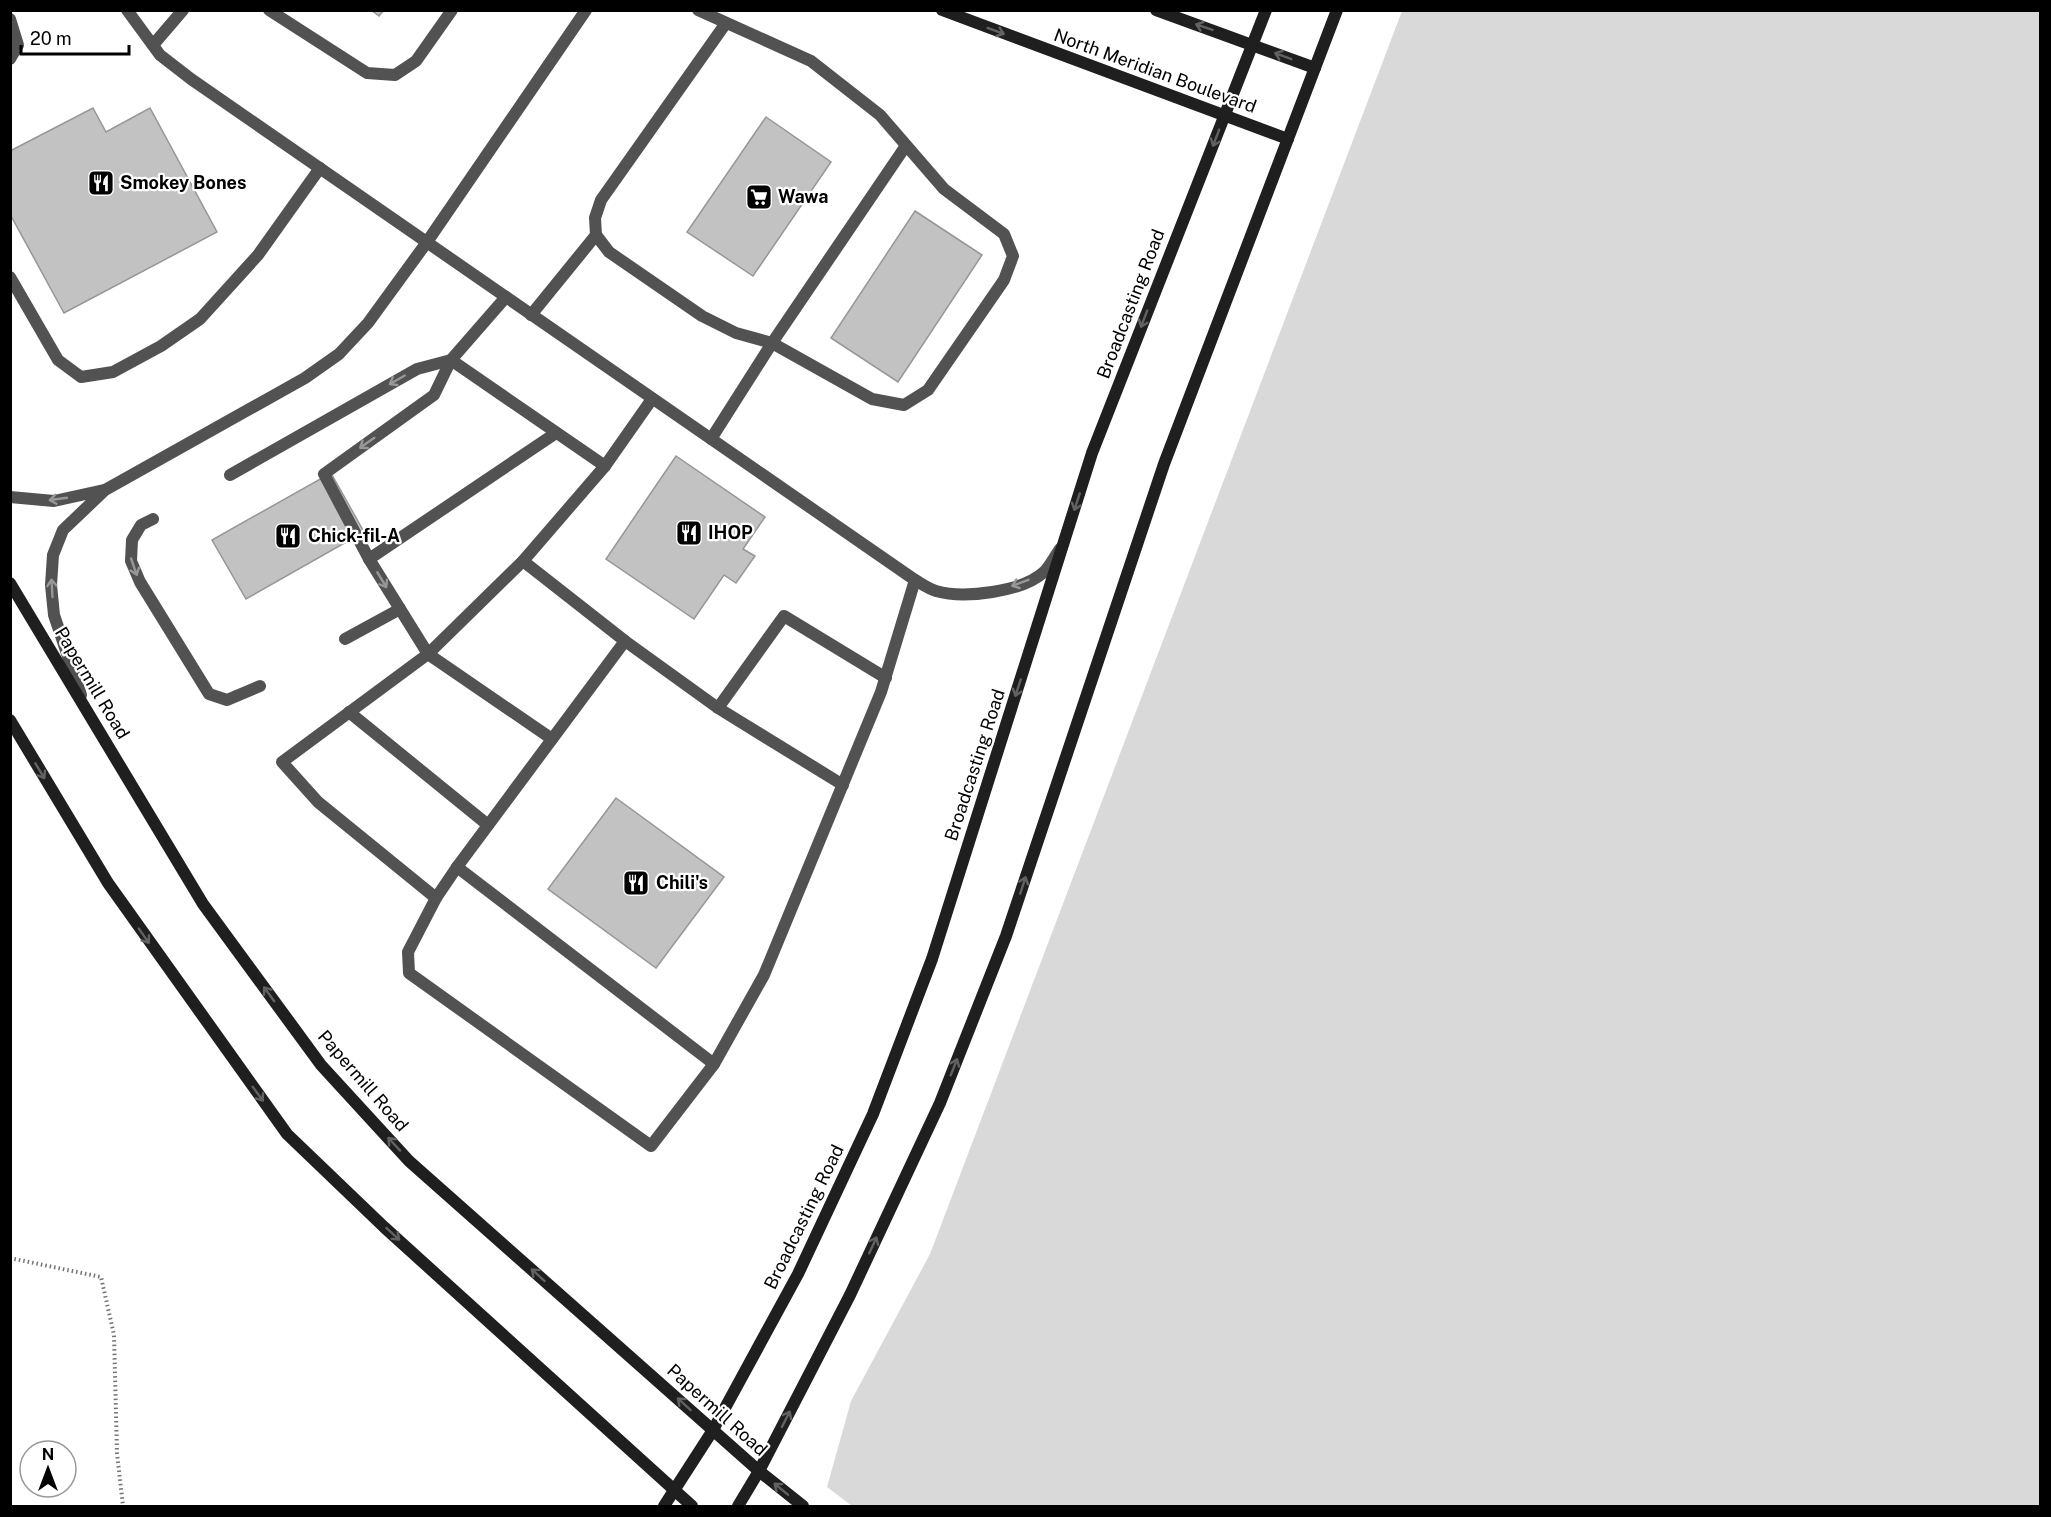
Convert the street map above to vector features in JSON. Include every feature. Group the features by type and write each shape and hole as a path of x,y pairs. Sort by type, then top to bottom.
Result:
{"main road":[{"name":"North Meridian Boulevard","path":"942,10 1288,139"},
{"path":"1155,10 1315,68"},
{"name":"Broadcasting Road","path":"664,1506 713,1430 798,1274 873,1114 933,958 1092,453 1266,10"},
{"path":"738,1506 759,1471 850,1294 940,1103 1002,947 1164,464 1337,10"},
{"name":"Papermill Road","path":"10,583 204,904 321,1065 409,1161 759,1471 803,1506"},
{"path":"10,720 108,884 287,1134 384,1227 692,1506"}],"lane":[{"path":"127,10 160,55 191,79 652,399 934,591 950,594 996,591 1022,584 1043,572 1063,546"},
{"path":"153,45 183,10"},
{"path":"269,10 367,73 395,75 416,61 452,10"},
{"path":"84,705 54,615 51,585 53,555 63,530 105,490 305,378 339,354 368,323 427,242 586,10"},
{"path":"698,10 811,61 880,115 905,147 944,189 1004,234 1013,256 1004,280 928,390 904,405 872,399 772,344 736,333 702,316 609,252 596,235 595,218 601,200 726,23"},
{"path":"10,19 18,45 10,59"},
{"path":"711,439 905,147"},
{"path":"10,277 58,360 81,377 113,372 161,346 200,319 258,255 320,168"},
{"path":"531,315 596,235"},
{"path":"506,297 451,360 434,395 324,474 369,559 428,654 552,739"},
{"path":"451,360 605,466"},
{"path":"230,475 417,369 451,360"},
{"path":"436,898 318,802 282,762 428,654 524,561 605,466 652,399"},
{"path":"369,559 556,434"},
{"path":"10,497 54,501 105,490"},
{"path":"153,519 141,525 132,540 130,561 140,582 209,694 227,700 260,686"},
{"path":"524,561 625,641 718,708 843,785"},
{"path":"625,641 436,898 408,952 409,973 651,1146 714,1064 765,975 886,678 915,580"},
{"path":"345,639 399,609"},
{"path":"718,708 784,616 886,678"},
{"path":"350,712 488,825"},
{"path":"457,867 714,1064"}],"path":[{"path":"10,1258 101,1277 114,1335 117,1453 123,1506"}],"shaded area":[{"path":"1402,11 2040,11 2040,1506 852,1506 827,1487 851,1401 930,1254"}],"building":[{"path":"371,10 384,10 379,16"},
{"name":"Smokey Bones","path":"93,108 106,132 150,108 217,232 64,313 10,214 10,151"},
{"name":"Wawa","path":"766,117 831,162 753,276 687,232"},
{"path":"915,211 982,255 898,382 831,338"},
{"name":"IHOP","path":"676,456 765,517 743,549 755,556 736,583 724,575 694,619 606,559"},
{"name":"Chick-fil-A","path":"331,473 364,532 246,599 212,540"},
{"name":"Chili's","path":"616,798 724,877 656,968 548,889"}],"place":[{"name":"Smokey Bones","path":"101,183"},
{"name":"Wawa","path":"759,197"},
{"name":"IHOP","path":"689,533"},
{"name":"Chick-fil-A","path":"288,536"},
{"name":"Chili's","path":"636,883"}]}
